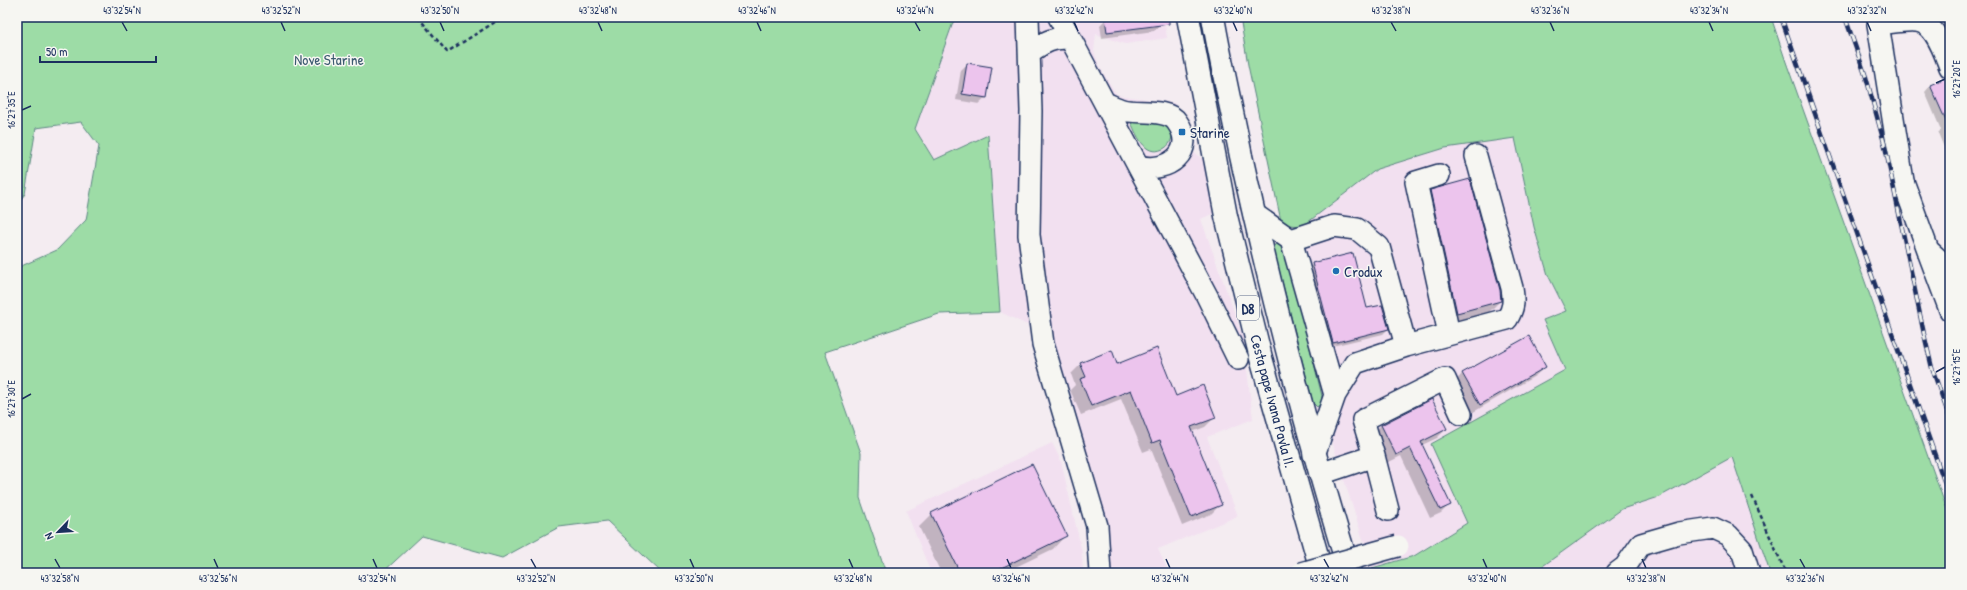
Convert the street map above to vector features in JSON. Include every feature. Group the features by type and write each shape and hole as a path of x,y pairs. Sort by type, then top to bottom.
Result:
{"highway":[{"name":"Cesta pape Ivana Pavla II.","path":"1188,17 1226,216 1261,358 1322,573"},
{"name":"Cesta pape Ivana Pavla II.","path":"1213,17 1254,214 1286,351 1317,465 1350,573"}],"street":[{"path":"1028,17 1030,52 1029,235 1042,336 1097,526 1100,573"},
{"path":"1059,17 1139,166 1238,359"},
{"path":"1950,67 1942,45 1932,29 1917,21 1878,24 1903,181 1950,310"},
{"path":"1030,52 1051,40 1061,37 1071,39"},
{"path":"1105,103 1122,110 1169,114 1177,122 1182,132 1183,145 1180,155 1171,164 1149,169 1139,166"},
{"path":"1374,456 1317,465 1335,395 1355,363 1406,346 1507,319 1514,302 1476,156"},
{"path":"1439,175 1416,182 1449,334"},
{"path":"1254,214 1292,240 1335,395"},
{"path":"1292,240 1334,226 1357,228 1379,247 1406,346"},
{"path":"1928,250 1950,270"},
{"path":"1388,510 1363,420 1444,379 1461,414"},
{"path":"1617,573 1625,567 1641,544 1679,533 1713,528 1728,535 1742,550 1749,573"},
{"path":"1301,573 1398,546"}],"path":[{"path":"418,17 447,52 503,17"},
{"path":"1752,496 1786,573"}],"shaded area":[{"path":"955,17 1164,17 1167,38 1125,44 1096,34 1094,51 1100,68 1117,95 1174,103 1187,123 1189,149 1205,161 1216,212 1201,219 1243,337 1253,419 1207,437 1238,516 1158,549 1167,569 1106,571 1051,336 1000,312 988,135 934,160 915,129"},
{"path":"1515,138 1534,227 1548,275 1566,311 1543,320 1565,370 1431,444 1467,523 1414,556 1372,568 1333,445 1314,409 1273,246 1281,221 1303,226 1377,169 1445,148"},
{"path":"1052,443 1061,461 1082,552 1083,573 931,573 906,511"},
{"path":"1732,456 1770,573 1533,573 1622,509 1659,497"}],"green space":[{"name":"Nove Starine","path":"17,17 955,17 915,129 934,160 988,135 1000,312 939,314 825,352 861,453 860,498 886,573 662,573 607,521 559,527 502,558 422,536 382,573 17,573 17,268 57,250 86,220 99,146 81,122 36,128 25,194 17,204"},
{"path":"1240,17 1771,17 1950,518 1950,573 1770,573 1732,457 1659,497 1622,509 1533,573 1373,573 1372,568 1414,556 1467,523 1431,444 1565,370 1543,320 1566,311 1548,275 1534,227 1515,138 1445,148 1377,169 1303,226 1289,225 1281,221 1248,65"},
{"path":"1130,120 1164,120 1172,134 1170,143 1163,149 1156,151 1151,150 1142,143"},
{"path":"1278,243 1286,251 1322,396 1321,404 1317,407 1313,403 1273,246"}],"building":[{"path":"1169,17 1169,24 1107,32 1105,18"},
{"path":"967,63 992,67 987,98 962,94"},
{"path":"1946,78 1950,79 1950,130 1930,85"},
{"path":"1470,179 1500,290 1501,301 1457,313 1430,190"},
{"path":"1353,253 1367,308 1382,305 1389,329 1333,343 1312,263"},
{"path":"1529,336 1546,367 1480,405 1462,373"},
{"path":"1157,348 1176,396 1203,385 1216,418 1191,427 1222,505 1191,517 1160,440 1152,443 1131,390 1091,406 1080,379 1086,377 1080,363 1112,350 1117,364"},
{"path":"1432,399 1447,429 1421,442 1451,505 1440,510 1410,448 1396,455 1381,425"},
{"path":"1032,464 1067,536 991,573 960,573 931,513"}],"railway":[{"path":"1781,17 1950,498"},
{"path":"1845,17 1866,77 1885,146 1932,368 1950,419"}],"place":[{"name":"Starine","path":"1182,132"},
{"name":"Crodux","path":"1336,271"}]}
